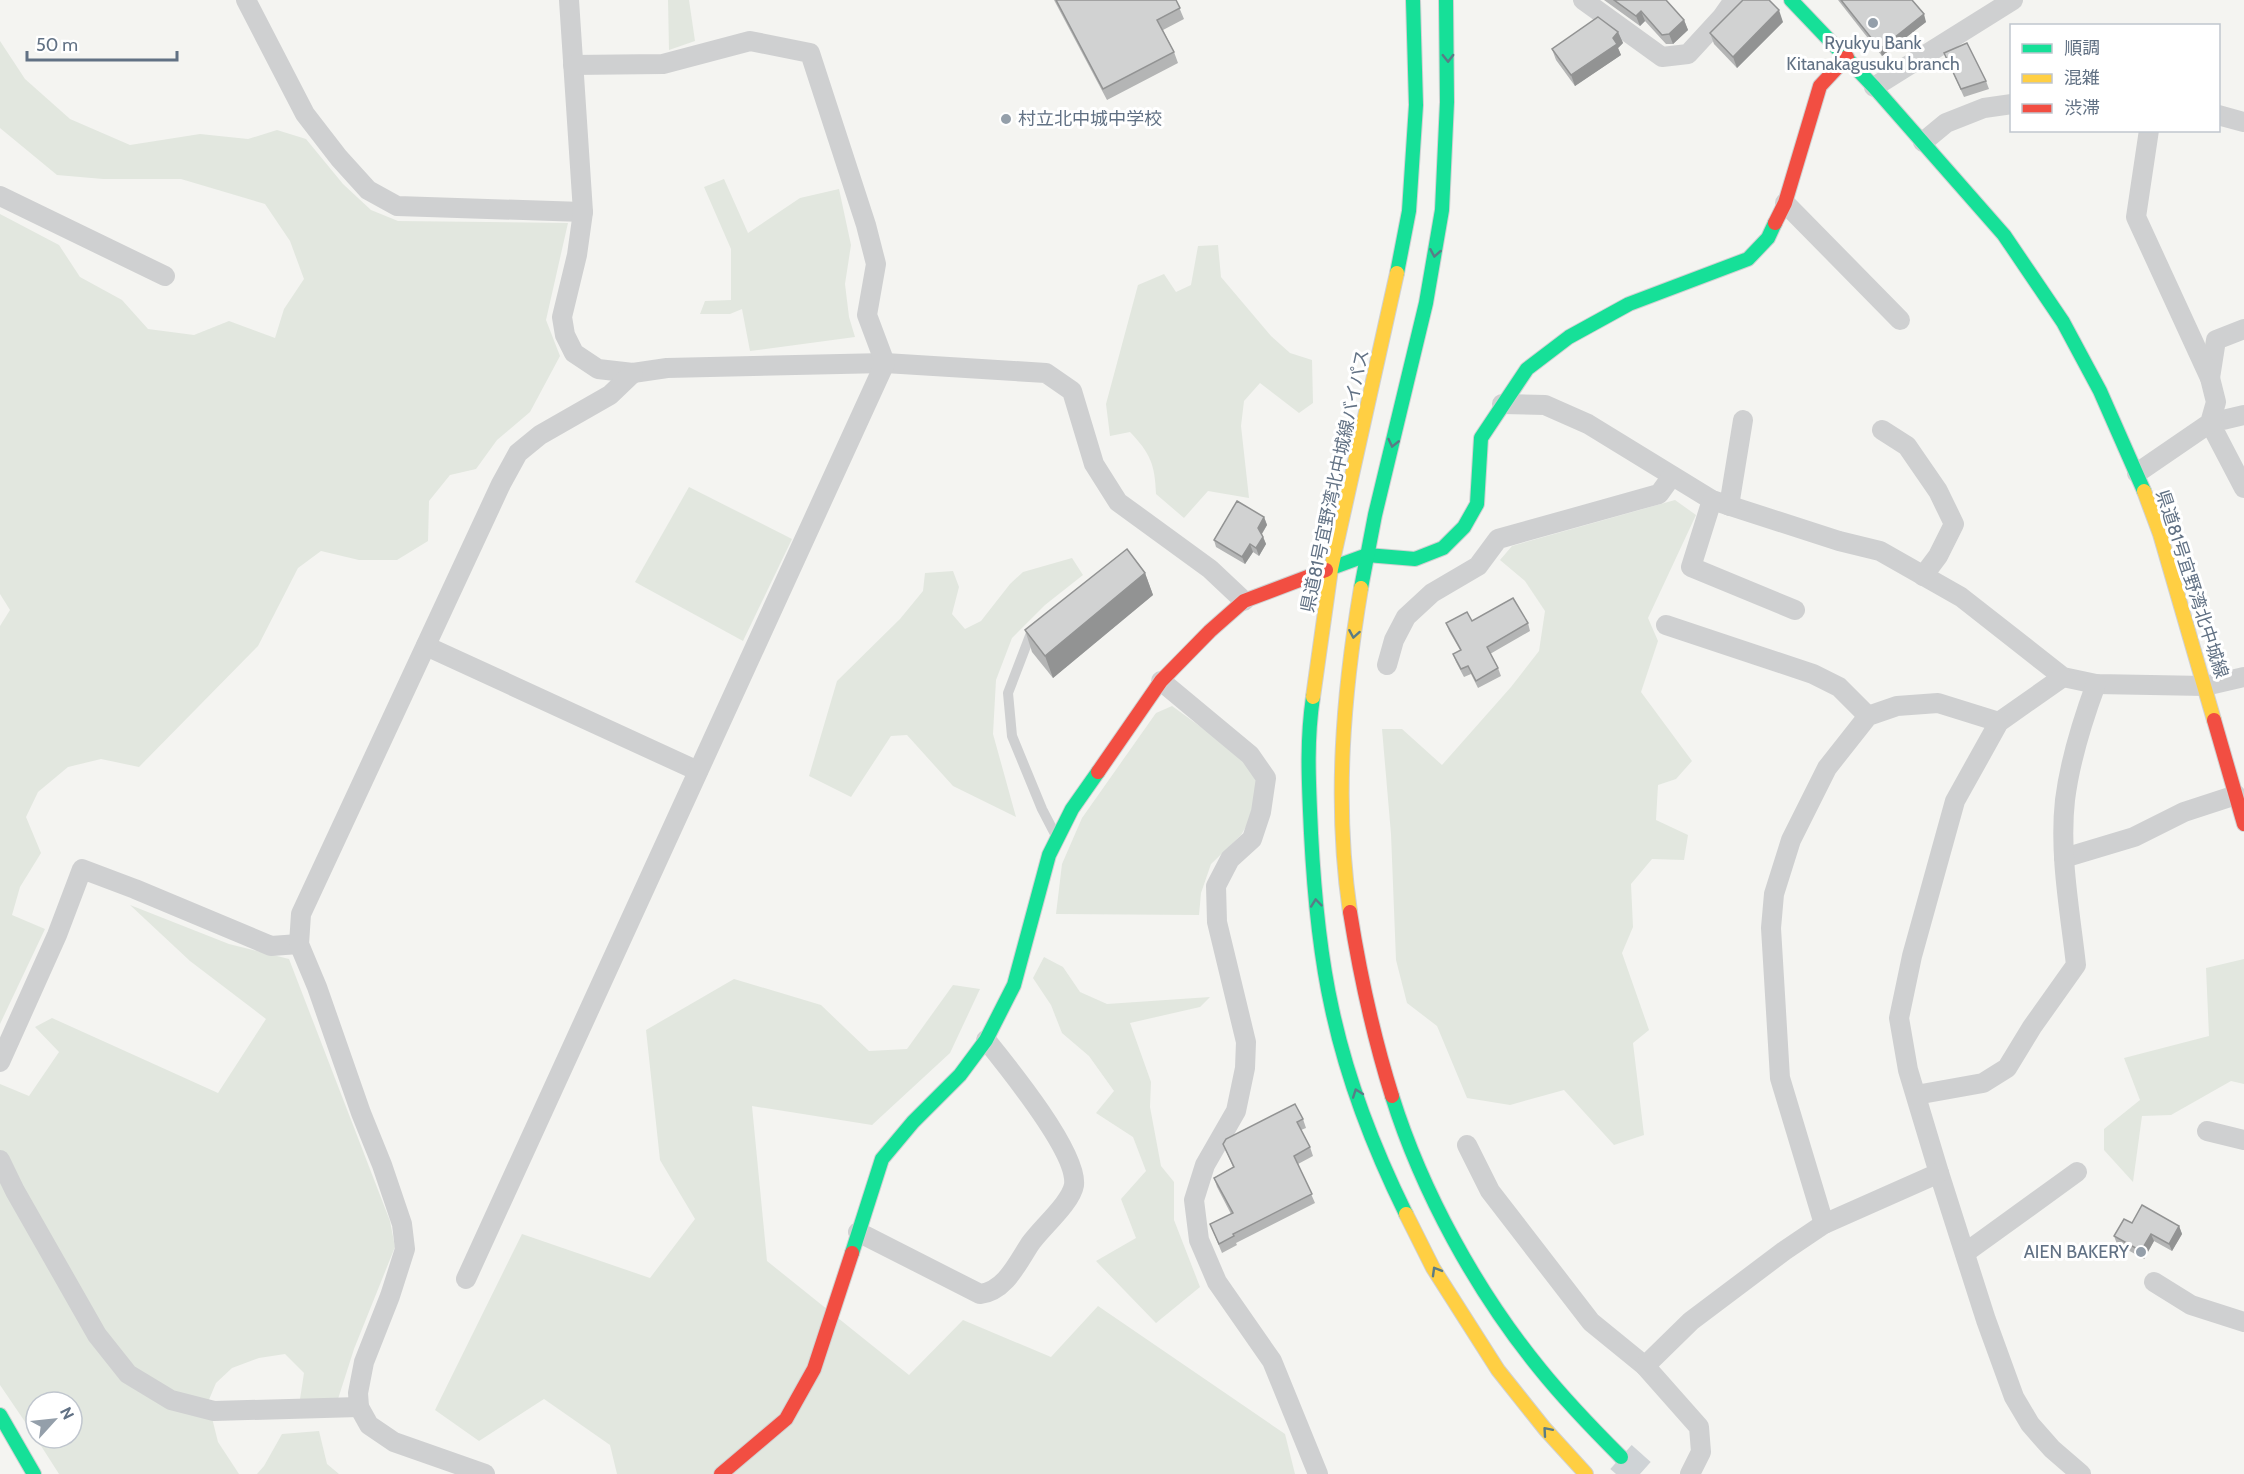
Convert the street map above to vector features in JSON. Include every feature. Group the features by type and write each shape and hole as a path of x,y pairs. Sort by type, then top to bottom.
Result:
{"main road":[{"name":"県道81号宜野湾北中城線バイパス","path":"1413,0 1416,105 1409,211 1387,323 1331,569 1317,662 1307,755 1313,873 1320,942 1332,1009 1347,1065 1386,1173 1433,1268 1498,1370 1545,1429 1586,1474"},
{"path":"1446,0 1449,102 1442,215 1423,316 1367,555 1351,647 1341,768 1346,884 1353,944 1364,1004 1377,1055 1394,1105 1418,1165 1466,1262 1529,1356 1621,1457"},
{"name":"県道81号宜野湾北中城線","path":"1791,0 1847,57 2004,235 2063,322 2100,391 2137,473 2160,534 2244,824"},
{"path":"721,1474 786,1419 814,1369 882,1159 913,1122 960,1075 986,1040 1014,985 1048,855 1072,809 1161,681 1210,631 1244,601 1367,555 1414,559 1443,548 1464,528 1477,504 1481,438 1527,369 1569,338 1629,304 1748,259 1768,238 1785,203 1820,86 1847,57"},
{"path":"0,1415 34,1474"}],"street":[{"path":"246,0 305,114 339,158 368,190 397,206 583,212"},
{"path":"569,0 583,212 577,255 562,317 565,335 574,353 598,369 633,373 667,368 885,363 1046,373 1072,391 1094,464 1118,502 1210,569 1244,601"},
{"path":"1583,0 1662,57 1688,54 1722,17 1734,0"},
{"path":"1874,87 1996,6 2013,0"},
{"path":"466,1280 885,363 867,315 876,264 866,225 810,53 750,41 663,64 573,65"},
{"path":"1923,142 1946,123 1984,108 2010,104"},
{"path":"2220,116 2244,122"},
{"path":"2149,132 2136,217 2210,378 2216,402 2210,423 2244,488"},
{"path":"0,196 165,276"},
{"path":"1785,203 1900,320"},
{"path":"2210,378 2216,340 2244,329"},
{"path":"485,1474 394,1442 369,1425 359,1407 358,1393 364,1362 390,1296 405,1249 402,1224 317,987 298,944 301,914 501,484 518,453 540,435 610,394 633,373"},
{"path":"1502,404 1545,405 1588,424 1671,476 1720,503 1839,541 1880,551 1961,597 2063,677 2096,684 2205,686 2244,676"},
{"path":"2137,473 2210,423 2244,415"},
{"path":"1743,420 1720,503 1691,567 1795,610"},
{"path":"1882,430 1907,446 1938,491 1954,524 1938,556 1923,576"},
{"path":"1387,665 1394,640 1406,617 1432,593 1478,566 1498,539 1659,494 1671,476"},
{"path":"1666,626 1813,674 1839,687 1868,716"},
{"path":"426,646 698,771"},
{"path":"2063,677 1999,722 1955,801 1912,956 1899,1018 1908,1070 1939,1173 1986,1320 2014,1397 2030,1424 2052,1449 2081,1474"},
{"path":"1161,681 1250,755 1266,778 1262,812 1251,839 1230,860 1216,886 1217,922 1246,1042 1245,1068 1236,1111 1205,1165 1194,1200 1199,1240 1217,1282 1272,1361 1318,1474"},
{"path":"1916,1095 1983,1083 2007,1068 2032,1027 2076,965 2064,858 2067,789 2078,730 2096,684"},
{"path":"1824,1224 1780,1078 1771,928 1774,894 1791,840 1827,768 1868,716 1898,706 1938,703 1999,722"},
{"path":"2064,858 2134,837 2184,812 2236,795"},
{"path":"0,1062 57,935 82,869 271,946 298,944"},
{"path":"858,1232 980,1294 1000,1287 1037,1234 1070,1196 1074,1184 1062,1147 1027,1091 986,1040"},
{"path":"2207,1131 2244,1140"},
{"path":"1467,1145 1490,1191 1591,1322 1645,1366 1699,1427 1701,1452 1690,1474"},
{"path":"0,1160 15,1191 97,1335 128,1374 171,1400 214,1411 359,1407"},
{"path":"1965,1253 2077,1172"},
{"path":"1645,1366 1691,1321 1824,1224 1939,1173"},
{"path":"2154,1281 2192,1305 2244,1322"}],"lane":[{"path":"1048,620 1031,633 1008,693 1012,736 1042,809 1057,838"}],"shaded area":[{"path":"668,0 689,0 695,41 669,50"},
{"path":"0,41 25,79 70,119 130,145 200,134 248,139 277,130 306,139 343,184 371,210 398,221 568,223 546,320 560,356 530,412 497,440 476,469 450,475 429,501 428,541 397,560 359,560 321,551 298,568 258,646 139,767 101,759 68,767 38,792 26,817 41,853 20,887 12,915 45,929 0,1024 0,626 10,610 0,594 0,214 59,245 80,277 122,300 148,329 194,335 229,321 275,338 284,309 304,279 290,241 265,204 181,179 103,179 57,175 0,128"},
{"path":"724,179 748,233 800,198 839,189 851,245 845,284 849,317 855,337 750,351 742,309 730,314 700,314 705,301 731,300 731,249 704,187"},
{"path":"1218,245 1221,277 1271,336 1290,353 1312,360 1313,403 1299,413 1260,383 1244,401 1241,426 1249,498 1208,491 1184,518 1156,494 1153,467 1137,439 1130,432 1110,436 1106,404 1138,285 1164,274 1176,292 1191,285 1198,246"},
{"path":"689,487 792,539 743,641 635,582"},
{"path":"1675,500 1696,515 1648,618 1658,641 1641,692 1692,761 1676,779 1658,785 1656,820 1688,835 1684,860 1652,859 1631,884 1633,927 1622,953 1649,1030 1633,1043 1644,1135 1614,1145 1564,1090 1510,1105 1467,1098 1437,1026 1407,1003 1396,960 1391,834 1382,729 1402,729 1442,765 1511,687 1539,651 1545,611 1525,581 1500,560 1512,546"},
{"path":"1072,558 1083,575 1045,605 1012,638 996,680 993,734 1016,817 953,786 907,735 891,736 851,797 809,776 837,681 900,619 923,591 925,573 953,571 959,587 952,614 965,629 981,621 1010,584 1023,572"},
{"path":"1172,706 1245,759 1259,783 1254,813 1241,835 1211,864 1201,893 1199,915 1056,914 1062,864 1082,818 1156,713"},
{"path":"130,905 229,944 289,959 390,1221 395,1247 354,1349 338,1399 300,1399 304,1373 285,1354 259,1358 232,1368 216,1383 208,1402 218,1442 239,1474 59,1474 44,1450 84,1450 84,1390 24,1390 24,1420 0,1385 0,1084 29,1096 59,1052 35,1027 52,1018 218,1093 266,1019 190,961"},
{"path":"1044,957 1063,967 1080,992 1107,1004 1210,997 1200,1007 1130,1023 1151,1082 1150,1107 1161,1166 1174,1182 1174,1220 1200,1287 1156,1323 1096,1261 1136,1238 1121,1199 1146,1171 1133,1137 1096,1113 1114,1091 1089,1056 1062,1033 1051,1005 1033,978"},
{"path":"2244,959 2244,1084 2231,1081 2171,1115 2142,1116 2133,1182 2104,1150 2104,1129 2140,1100 2124,1058 2209,1036 2206,968"},
{"path":"734,979 821,1005 869,1051 907,1049 953,985 980,989 950,1053 872,1125 752,1106 767,1261 909,1375 963,1320 1051,1357 1098,1306 1285,1434 1295,1474 617,1474 610,1445 544,1399 479,1441 435,1410 522,1234 650,1278 695,1219 660,1160 646,1030"},
{"path":"319,1431 327,1464 339,1474 257,1474 282,1434"}],"building":[{"path":"1056,0 1176,0 1180,8 1157,20 1174,52 1103,89"},
{"path":"1614,0 1666,0 1684,20 1669,34 1662,35 1641,11 1636,16"},
{"path":"1743,0 1769,0 1779,10 1733,57 1710,33"},
{"path":"1841,0 1912,0 1924,14 1880,49"},
{"path":"1598,17 1618,32 1613,38 1617,44 1571,75 1552,49"},
{"path":"1967,43 1986,81 1961,89 1944,53"},
{"path":"1237,501 1264,517 1258,528 1263,537 1256,548 1250,544 1242,557 1214,540"},
{"path":"1127,549 1145,573 1045,656 1025,630"},
{"path":"1513,598 1528,623 1487,647 1498,668 1476,681 1468,666 1461,669 1453,654 1461,650 1446,623 1467,612 1472,621"},
{"path":"1295,1104 1303,1119 1297,1122 1310,1147 1294,1156 1312,1194 1233,1234 1234,1236 1219,1244 1210,1224 1233,1213 1214,1178 1234,1167 1223,1144 1226,1139"},
{"path":"2142,1205 2179,1226 2169,1244 2151,1234 2141,1251 2114,1236 2124,1219 2132,1223"}],"tunnel":[{"path":"1621,1457 1640,1474"}],"traffic: fast":[{"path":"1397,273 1409,211 1416,105 1413,0"},
{"path":"1361,588 1375,515 1426,303 1442,210 1447,102 1446,0"},
{"path":"1791,0 1874,87 2004,235 2063,322 2100,391 2144,491"},
{"path":"1326,570 1367,555 1415,559 1443,548 1464,527 1477,504 1481,438 1527,369 1569,337 1629,304 1748,259 1768,238 1775,223"},
{"path":"1313,697 1309,748 1311,833 1318,921 1327,987 1345,1061 1372,1139 1406,1214"},
{"path":"852,1253 882,1159 913,1122 960,1075 986,1040 1014,985 1049,855 1072,809 1098,772"},
{"path":"1392,1096 1404,1132 1435,1204 1473,1274 1540,1369 1621,1457"},
{"path":"0,1415 34,1474"}],"traffic: slow":[{"path":"1313,697 1331,569 1397,273"},
{"path":"2144,491 2160,534 2214,720"},
{"path":"1350,912 1342,830 1343,749 1349,668 1361,588"},
{"path":"1406,1214 1433,1268 1498,1370 1545,1429 1586,1474"}],"traffic: jam":[{"path":"1775,223 1785,203 1820,86 1847,57"},
{"path":"1098,772 1161,681 1210,631 1244,601 1326,570"},
{"path":"2214,720 2244,824"},
{"path":"1350,912 1368,1005 1392,1096"},
{"path":"721,1474 786,1419 814,1369 852,1253"}],"place":[{"name":"Ryukyu Bank Kitanakagusuku branch","path":"1873,23"},
{"name":"村立北中城中学校","path":"1006,119"},
{"name":"AIEN BAKERY","path":"2141,1252"}]}
